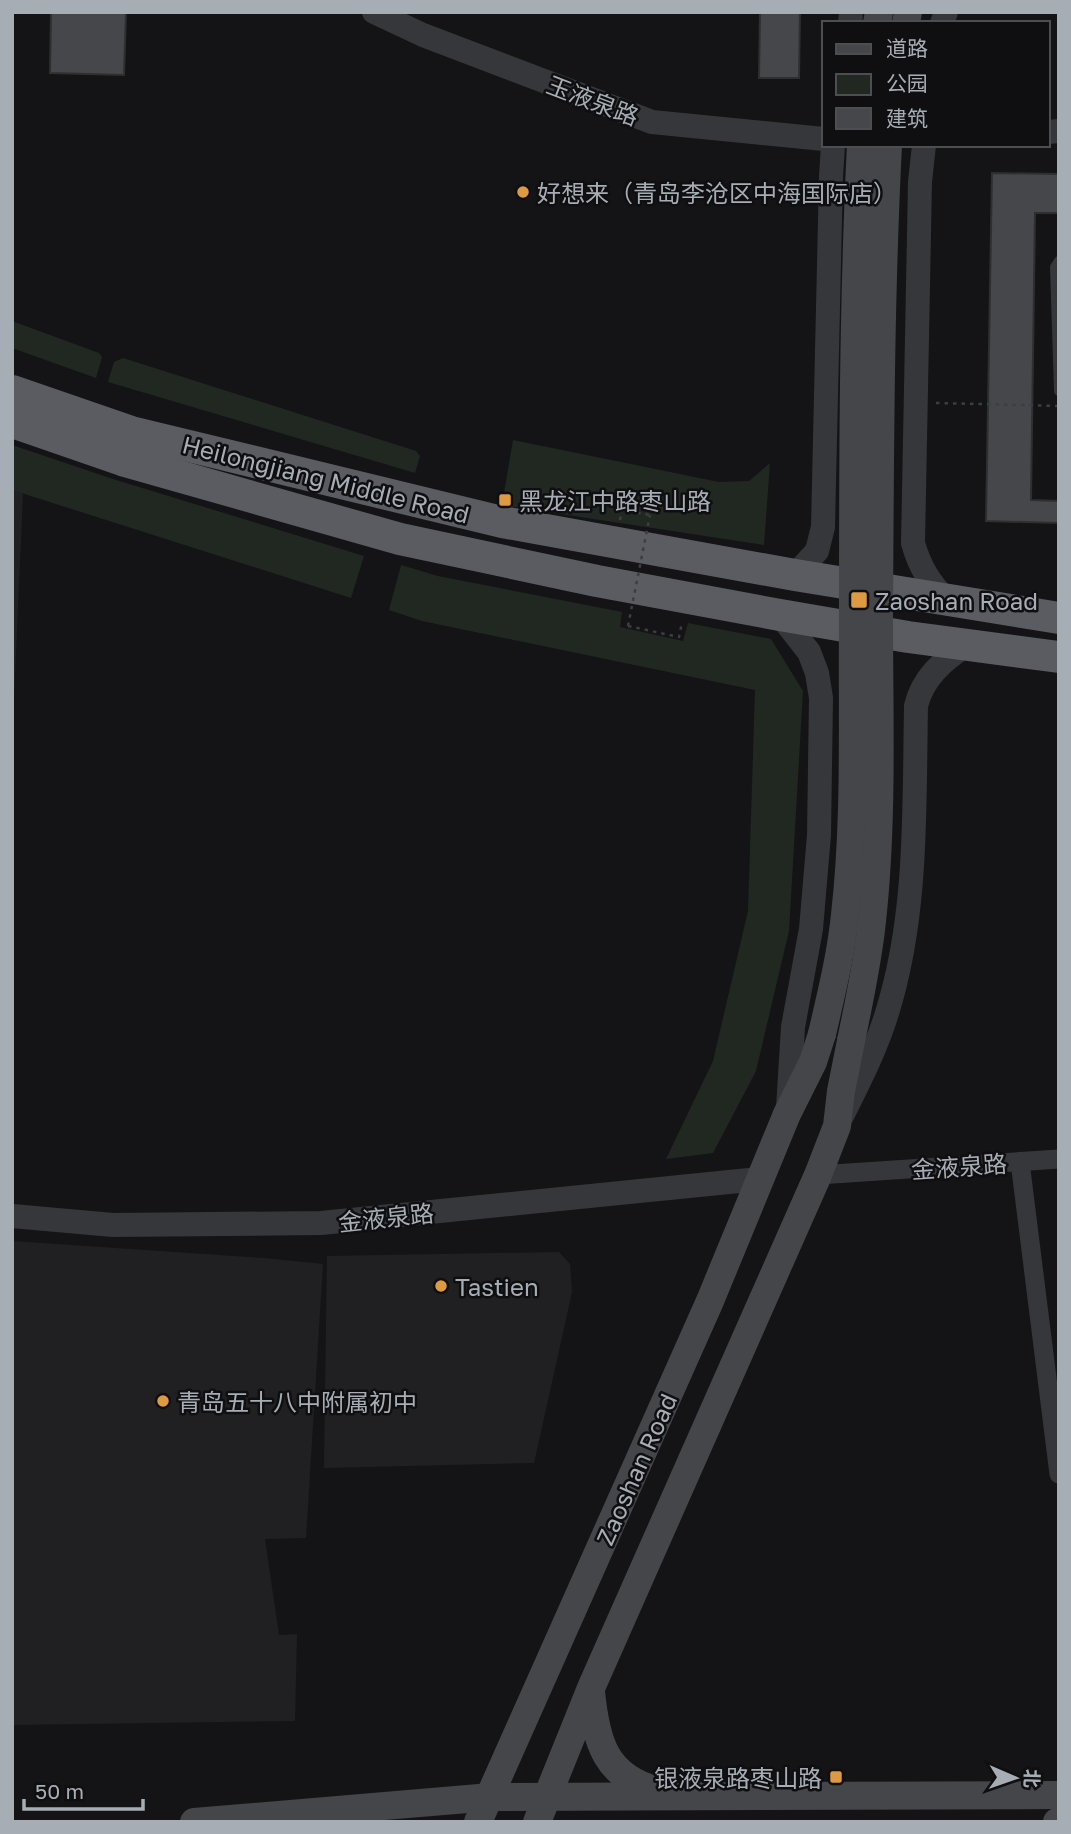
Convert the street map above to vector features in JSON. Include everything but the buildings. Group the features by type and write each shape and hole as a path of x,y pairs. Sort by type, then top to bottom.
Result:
{"highway":[{"name":"Heilongjiang Middle Road","path":"12,391 131,432 502,522 795,575 1059,618"},
{"name":"Heilongjiang Middle Road","path":"12,422 122,460 400,539 597,581 780,615 1056,657"}],"main road":[{"name":"Zaoshan Road","path":"485,1809 710,1301 787,1114 813,1062 838,967 851,835 854,413 861,147"},
{"name":"Zaoshan Road","path":"542,1809 591,1688 818,1175 837,1126 870,933 878,838 880,465 888,147"},
{"path":"591,1688 594,1722 600,1744 610,1762 629,1780 643,1787 682,1797"},
{"path":"202,1821 542,1809 682,1797 1059,1795"}],"street":[{"name":"玉液泉路","path":"374,12 424,35 652,122 822,139"},
{"path":"795,575 817,551 823,527 833,147"},
{"path":"924,147 920,182 913,543 918,563 929,582 947,601"},
{"name":"Zaoshan Road","path":"780,615 809,652 817,673 821,698 819,835 811,929 793,1027 787,1114"},
{"name":"Zaoshan Road","path":"837,1126 874,1052 888,1012 900,963 913,866 916,706 934,671 966,645"},
{"name":"金液泉路","path":"818,1175 1059,1159"},
{"path":"1020,1162 1059,1474"},
{"name":"金液泉路","path":"12,1216 113,1225 321,1223 759,1179"}],"lane":[{"path":"1059,261 1055,267 1059,391"}],"path":[{"path":"915,403 1059,406"},
{"path":"650,515 628,626 679,637 686,598"}],"shaded area":[{"path":"12,490 23,493 12,743"},
{"name":"青岛五十八中附属初中","path":"12,1241 323,1264 306,1538 265,1539 279,1635 297,1634 295,1721 12,1725"},
{"path":"559,1252 570,1264 572,1292 534,1463 324,1468 327,1256"}],"green space":[{"path":"12,321 99,353 102,357 96,378 12,348"},
{"path":"123,358 416,451 420,456 415,473 108,382 114,362"},
{"path":"513,440 719,482 749,481 770,463 764,545 502,505"},
{"path":"12,445 364,556 351,598 12,490"},
{"path":"401,565 438,576 622,612 620,627 683,641 688,623 771,639 803,691 789,931 756,1071 713,1153 666,1159 713,1061 748,911 755,690 422,621 389,610"}],"place":[{"name":"好想来（青岛李沧区中海国际店）","path":"523,192"},
{"name":"黑龙江中路枣山路","path":"505,500"},
{"name":"Zaoshan Road","path":"859,600"},
{"name":"Tastien","path":"441,1286"},
{"name":"青岛五十八中附属初中","path":"163,1401"},
{"name":"银液泉路枣山路","path":"836,1777"}]}
